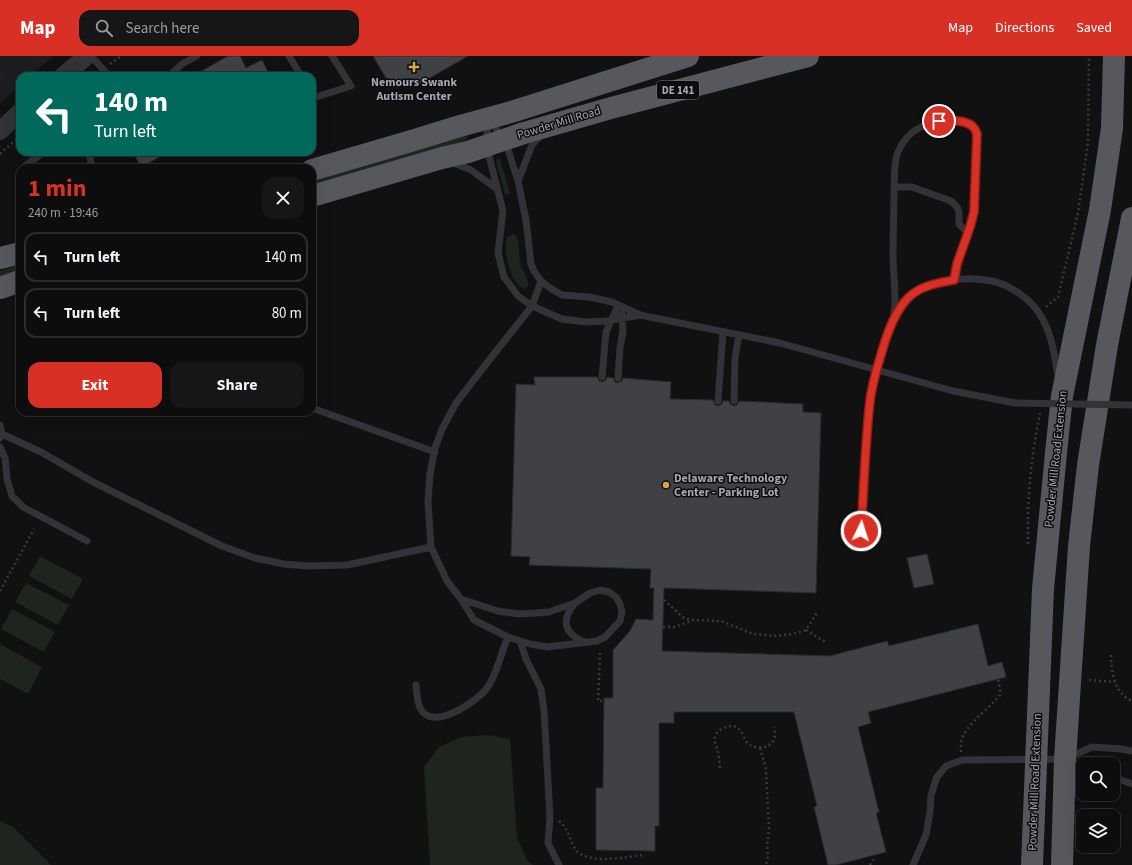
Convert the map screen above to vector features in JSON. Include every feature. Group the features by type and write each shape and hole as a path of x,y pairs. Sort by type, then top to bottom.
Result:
{"highway":[{"name":"Powder Mill Road","path":"316,169 488,118 688,56"},
{"name":"Powder Mill Road","path":"316,195 611,108 808,56"},
{"name":"Powder Mill Road Extension","path":"1032,865 1043,589 1056,453 1062,396 1102,195 1112,128 1114,56"},
{"path":"1062,865 1065,813 1074,764 1079,546 1088,465 1107,345 1132,220"},
{"path":"0,258 16,254"},
{"path":"0,288 16,282"}],"street":[{"path":"68,72 88,56"},
{"path":"0,131 16,116"}],"lane":[{"path":"91,56 105,72"},
{"path":"173,72 182,64 197,56"},
{"path":"289,56 299,72"},
{"path":"316,97 351,86 332,56"},
{"path":"488,118 495,143 518,181 526,220 531,264 541,281 562,295 589,297 612,302 640,315 780,343 953,391 1015,403 1132,405"},
{"path":"488,118 495,143 490,160 503,212 498,253 500,265 504,277 518,296 532,306 562,319 586,322 623,319 640,315"},
{"path":"893,320 895,295 893,257 894,187 897,153 903,143 916,130 939,121 969,124 976,129 977,134 974,212 957,264 954,280"},
{"path":"518,181 532,145 548,126"},
{"path":"27,164 38,156"},
{"path":"442,158 471,170 497,189"},
{"path":"894,187 912,187 952,201 959,212 959,224 968,233"},
{"path":"861,531 870,400 877,370 893,320 908,298 919,289 934,284 967,279 992,281 1023,296 1038,312 1051,337 1062,396"},
{"path":"461,599 498,611 519,614 549,612 575,603 590,593 600,590 609,592 616,597 622,612 620,621 605,637 597,641 547,647 508,637 474,620 461,599 447,581 431,547 428,502 430,474 442,429 456,403 532,306 541,281"},
{"path":"618,378 620,347 623,331 623,319 620,306"},
{"path":"602,377 606,332 611,320 620,306"},
{"path":"718,401 723,332"},
{"path":"734,401 738,335"},
{"path":"316,409 435,452"},
{"path":"0,425 1,436 41,452 93,482 222,546 255,558 284,564 308,566 346,565 431,547"},
{"path":"0,447 6,458 7,479 12,496 23,507 87,541"},
{"path":"575,603 569,611 566,619 567,627 570,634 576,639 586,642"},
{"path":"416,685 420,707 425,714 434,717 458,711 473,702 487,688 497,669 508,637"},
{"path":"520,641 526,658 541,689 544,710 550,816 548,844 559,865"},
{"path":"913,865 926,835 931,795 937,777 946,766 962,760 1035,760 1074,764 1092,747 1132,751"},
{"path":"1120,780 1132,784"}],"path":[{"path":"1038,312 1058,297 1078,212 1088,142 1089,56"},
{"path":"0,154 16,140"},
{"path":"0,591 34,529"},
{"path":"664,600 684,618 692,620 721,621 752,634 776,636 793,634 806,630 818,610"},
{"path":"663,627 674,627 692,620"},
{"path":"806,630 827,643"},
{"path":"600,653 598,701 604,701"},
{"path":"1111,655 1115,682 1121,694 1132,701"},
{"path":"962,760 961,743 963,737 969,728 1000,695 998,679"},
{"path":"1089,680 1115,682"},
{"path":"720,768 715,737 719,731 730,726 736,727 741,730 748,744 760,748 767,747 775,738 774,727"},
{"path":"760,748 766,769 769,830 767,839 768,856 766,865"},
{"path":"550,816 560,821 567,828 577,852 586,858 598,860 643,855"},
{"path":"870,865 872,860 877,858"}],"shaded area":[{"path":"0,56 53,56 35,72 16,72 16,89 0,103"},
{"path":"464,134 468,136 467,139 462,142 316,185 316,178"},
{"path":"498,158 500,160 510,193 508,195 505,194 496,162"},
{"path":"514,234 518,240 520,262 528,283 528,286 525,289 520,287 516,282 509,267 507,258 507,237"},
{"path":"16,265 16,273 0,278 0,271"},
{"path":"40,556 83,579 72,599 29,576"},
{"path":"26,583 69,605 58,625 15,602"},
{"path":"12,609 55,632 44,652 1,629"},
{"path":"0,644 42,667 28,694 0,679"},
{"path":"487,735 510,739 517,838 527,860 533,865 430,865 424,767 439,747 462,737"},
{"path":"0,821 13,827 51,865 0,865"}],"building":[{"path":"228,56 240,56 246,68 262,60 268,72 200,72"},
{"name":"Nemours Swank Autism Center","path":"373,56 468,56 414,87 409,78 392,88"},
{"path":"135,156 161,156 146,164 139,164"},
{"path":"534,377 597,377 599,381 602,382 606,380 607,377 613,378 615,382 618,383 622,381 623,378 671,382 670,399 713,400 715,405 718,406 722,404 723,401 729,401 730,404 734,406 737,405 739,401 803,404 803,412 821,413 816,593 664,588 662,651 830,656 887,641 889,646 978,624 988,666 1002,662 1006,677 868,712 871,723 858,727 879,812 876,813 886,852 836,865 828,865 814,807 817,806 794,712 674,712 674,723 659,723 659,826 655,826 655,851 596,850 596,788 603,788 604,698 613,698 613,650 630,631 636,619 653,620 654,588 650,588 651,569 529,565 530,557 511,556 516,384 535,385"},
{"path":"927,554 934,584 914,588 907,558"}],"place":[{"name":"Nemours Swank Autism Center","path":"414,67"},
{"name":"Delaware Technology Center - Parking Lot","path":"666,485"}],"route":[{"path":"861,531 870,400 886,338 893,320 908,298 919,289 954,280 957,264 974,212 976,129 965,122 939,121"}]}
